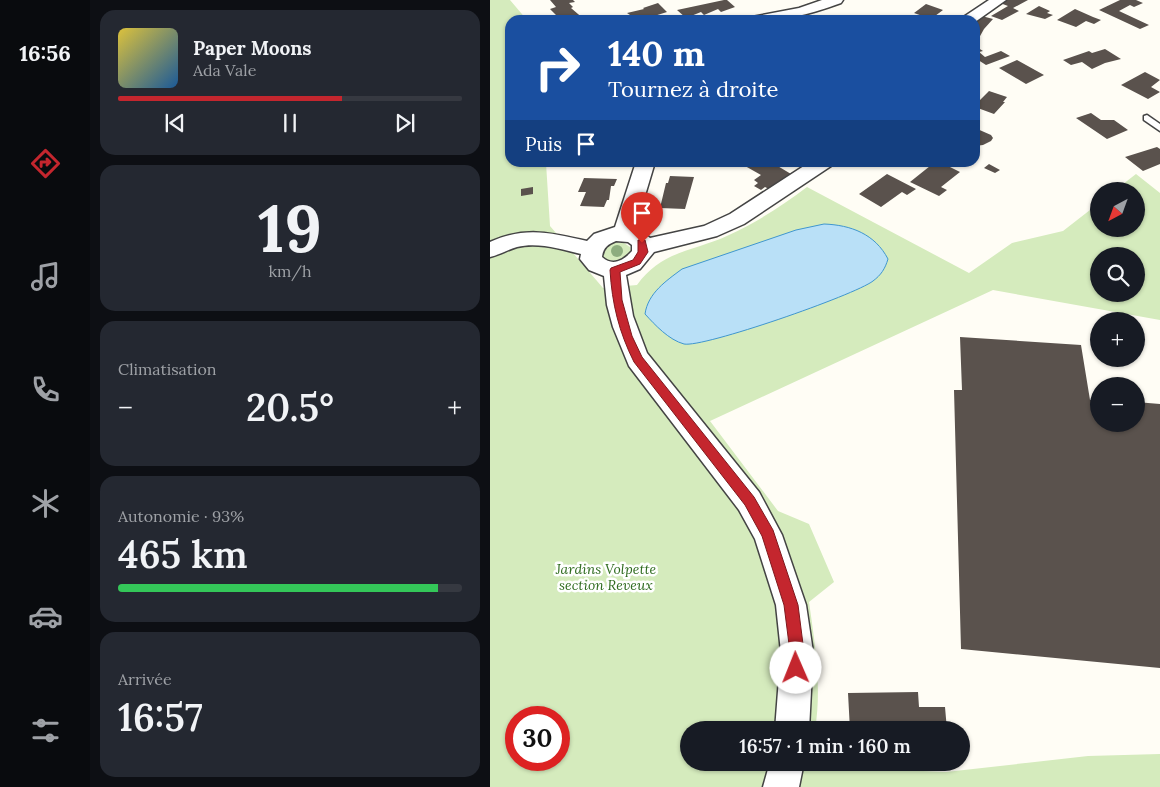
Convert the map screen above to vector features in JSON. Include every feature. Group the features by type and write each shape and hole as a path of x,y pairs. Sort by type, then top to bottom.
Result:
{"street":[{"path":"785,15 802,12 836,0"},
{"path":"975,15 998,0"},
{"path":"623,234 644,167"},
{"path":"644,247 710,231 737,219 816,167"},
{"path":"623,234 634,236 644,247 636,262 630,266 615,270 606,270 594,264 590,254 596,244 608,236 623,234"},
{"path":"490,250 518,239 540,237 592,248"},
{"path":"615,270 621,318 638,359 749,501 768,535 791,605 797,652 793,721"},
{"path":"781,787 785,771"}],"lane":[{"path":"1147,118 1160,128"}],"green space":[{"name":"Jardins Volpette section Reveux","path":"490,0 510,0 523,15 505,15 505,167 546,167 550,226 603,288 637,285 657,265 668,258 716,241 739,230 788,201 807,187 969,273 1012,243 1063,231 1090,210 1090,238 1145,238 1145,182 1126,182 1136,174 1160,193 1160,320 1145,317 1145,312 1115,312 993,290 710,421 778,511 809,524 834,582 809,602 818,682 816,721 680,721 680,771 946,772 970,771 970,769 1088,756 1160,754 1160,787 490,787"},
{"path":"615,242 624,243 630,247 631,253 620,261 605,260 601,255 603,248"}],"water":[{"path":"824,224 844,226 861,232 883,250 888,259 884,269 873,281 839,297 779,319 747,330 697,343 684,344 678,342 668,336 645,314 654,294 664,283 682,269 796,230"}],"building":[{"path":"550,0 573,0 575,2 569,3 573,7 571,8 579,15 556,15 550,9 556,7"},
{"path":"724,0 727,0 735,7 721,12 718,9 704,15 701,12 694,15 683,15 677,10"},
{"path":"1005,0 1028,0 1013,8 1019,11 1002,20 991,16 1008,6 1000,3"},
{"path":"1120,0 1136,0 1143,3 1134,7 1130,5 1119,11 1149,25 1140,29 1099,10"},
{"path":"658,3 667,12 657,15 630,15 627,13"},
{"path":"926,4 943,10 936,15 914,13"},
{"path":"1039,6 1050,11 1047,13 1053,15 1045,19 1026,14"},
{"path":"1075,9 1101,20 1094,24 1086,21 1076,27 1057,20"},
{"path":"980,16 993,19 980,36"},
{"path":"1105,49 1121,59 1092,69 1082,62 1071,65 1063,60 1089,51 1092,53"},
{"path":"1001,51 1010,56 986,65 980,61 980,53 985,57"},
{"path":"1017,60 1044,75 1026,84 999,68"},
{"path":"1145,72 1160,80 1151,87 1160,92 1148,99 1121,85"},
{"path":"989,91 1007,97 994,114 980,109 980,100"},
{"path":"1091,113 1101,120 1114,120 1128,130 1107,139 1076,118"},
{"path":"980,130 991,135 993,138 980,145"},
{"path":"1157,147 1160,149 1160,164 1143,171 1125,157"},
{"path":"989,164 1000,170 995,173 984,168"},
{"path":"747,167 779,167 791,174 769,189 765,187 761,190 754,186 758,183 754,180 761,175"},
{"path":"929,167 950,167 960,172 941,187 947,190 939,196 910,182"},
{"path":"887,174 916,189 907,195 902,192 881,207 859,194"},
{"path":"670,176 694,177 685,209 660,208 666,183 668,183"},
{"path":"584,178 617,179 614,186 611,186 609,200 607,200 604,207 580,206 586,192 578,192"},
{"path":"533,187 533,194 521,196 521,189"},
{"path":"960,337 1081,345 1090,400 1090,432 1145,432 1145,403 1160,404 1160,668 961,649 954,390 962,390"},
{"path":"918,692 919,707 945,707 946,721 850,721 848,693"}],"route":[{"path":"642,243 644,247 643,252 636,262 630,266 615,270 617,300 627,336 638,359 749,501 768,535 791,605 797,652 796,668"}]}
